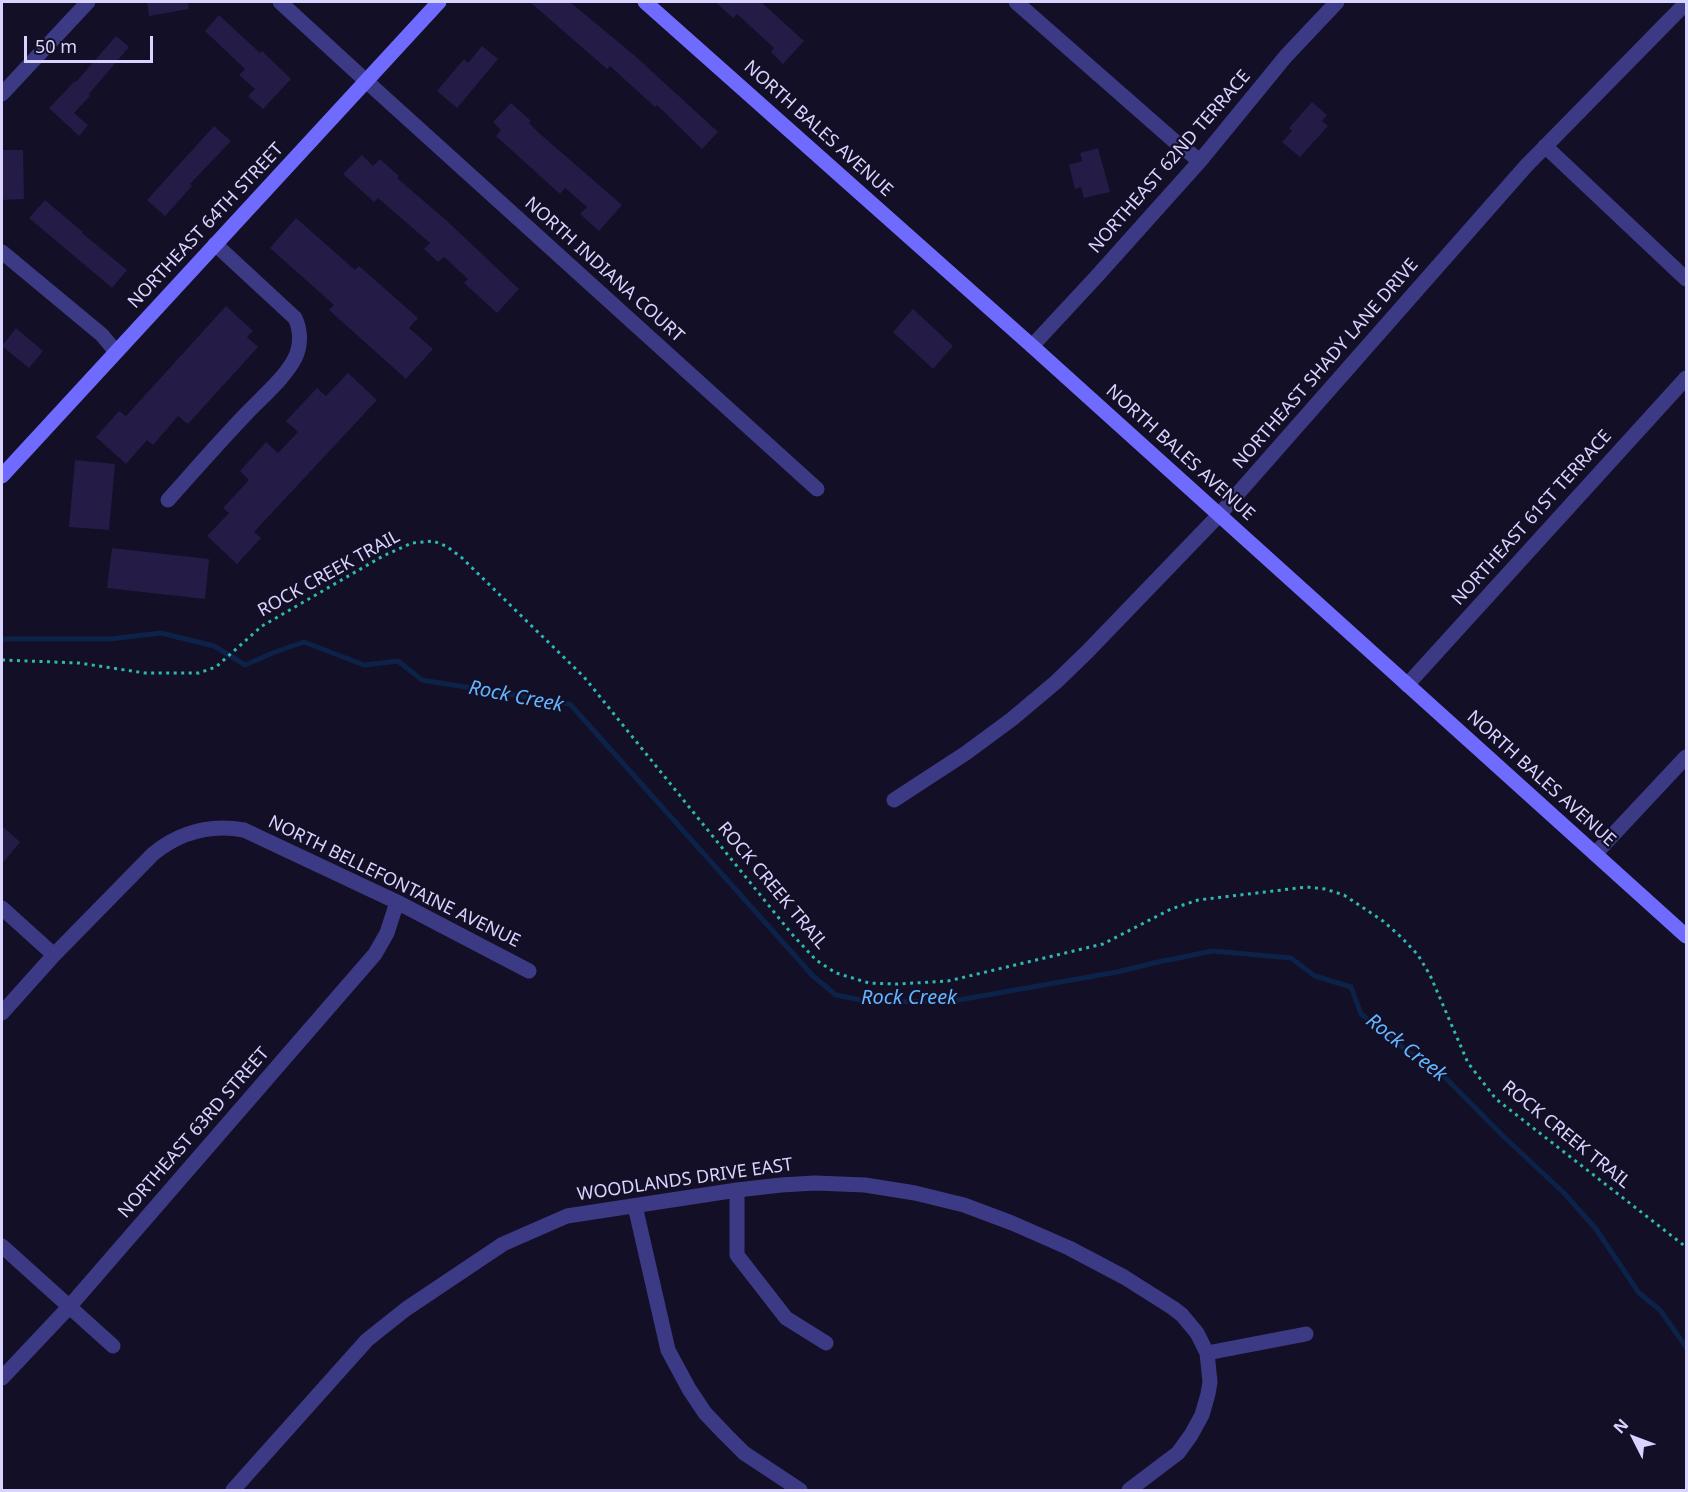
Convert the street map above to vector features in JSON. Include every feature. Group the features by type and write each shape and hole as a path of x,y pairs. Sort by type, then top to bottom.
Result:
{"street":[{"path":"2,94 88,2"},
{"name":"NORTH INDIANA COURT","path":"280,2 817,489"},
{"name":"NORTHEAST 64TH STREET","path":"2,476 439,2"},
{"name":"NORTH BALES AVENUE","path":"645,2 1032,346 1686,936"},
{"path":"1017,2 1200,161"},
{"name":"NORTHEAST 62ND TERRACE","path":"1032,346 1200,161 1286,56 1336,2"},
{"name":"NORTHEAST SHADY LANE DRIVE","path":"894,800 966,753 1056,682 1219,515 1545,146 1686,3"},
{"path":"1545,146 1686,279"},
{"path":"168,500 288,369 300,345 299,329 295,318 215,244"},
{"path":"2,252 102,334 116,352"},
{"name":"NORTHEAST 61ST TERRACE","path":"1407,685 1686,378"},
{"path":"1595,854 1686,757"},
{"name":"NORTH BELLEFONTAINE AVENUE","path":"2,1013 54,955 158,850 184,834 206,829 244,830 397,902 529,971"},
{"name":"NORTHEAST 63RD STREET","path":"2,1378 69,1307 375,954 387,933 397,902"},
{"path":"2,908 54,955"},
{"name":"WOODLANDS DRIVE EAST","path":"233,1491 367,1340 406,1309 503,1244 567,1216 737,1190 815,1183 865,1185 915,1193 964,1205 1069,1248 1124,1277 1182,1315 1197,1333 1207,1353 1209,1394 1202,1415 1178,1453 1129,1491"},
{"path":"737,1190 737,1255 786,1318 826,1343"},
{"path":"635,1206 668,1350 689,1389 705,1413 744,1453 800,1491"},
{"path":"2,1246 113,1346"},
{"path":"1207,1353 1306,1334"}],"path":[{"name":"ROCK CREEK TRAIL","path":"2,660 79,663 145,673 199,673 216,667 262,626 383,556 412,543 433,541 446,546 461,557 584,677 784,924 816,960 836,973 869,983 948,981 1103,944 1171,909 1198,900 1306,888 1325,889 1344,895 1383,921 1418,956 1430,975 1468,1063 1496,1099 1686,1247"}],"building":[{"path":"147,2 188,2 189,9 149,16"},
{"path":"530,2 570,2 634,55 718,132 702,149 657,105 655,107 610,66 607,69"},
{"path":"715,2 761,2 804,41 783,64 771,52 774,48 737,14 733,18"},
{"path":"219,15 291,79 263,109 248,96 255,89 239,75 245,69 205,31"},
{"path":"116,36 129,47 74,113 88,125 79,136 49,108 76,82"},
{"path":"482,46 498,59 457,108 437,91 464,59 468,63"},
{"path":"1312,102 1327,115 1322,121 1328,126 1300,157 1282,142 1292,131 1289,128"},
{"path":"511,103 531,121 529,123 539,133 622,205 599,231 580,214 587,207 565,188 560,194 496,136 501,130 493,122"},
{"path":"214,126 231,141 190,184 192,186 165,216 147,200"},
{"path":"1098,148 1110,192 1084,198 1081,187 1075,189 1069,165 1082,161 1080,153"},
{"path":"2,150 23,150 24,199 2,200"},
{"path":"362,155 373,166 380,159 399,176 397,178 447,221 519,289 497,313 464,283 468,279 444,257 438,262 424,249 430,243 378,198 374,202 343,174"},
{"path":"45,200 127,270 112,288 29,218"},
{"path":"296,218 355,270 359,266 418,318 409,328 433,349 406,379 329,310 334,305 270,248"},
{"path":"226,306 253,331 247,337 258,347 188,424 178,416 153,445 147,440 126,464 96,437 119,411 126,416"},
{"path":"913,309 953,346 933,369 893,332"},
{"path":"16,328 43,351 29,368 2,346"},
{"path":"348,373 377,400 254,532 261,538 237,564 207,536 229,513 223,508 249,480 240,471 266,442 278,453 298,432 286,421 317,388 326,396"},
{"path":"75,460 115,464 109,530 69,527"},
{"path":"112,548 209,559 205,599 107,588"},
{"path":"2,826 20,842 2,864"}],"waterway":[{"name":"Rock Creek","path":"2,639 110,639 161,633 214,646 245,665 304,642 364,665 398,661 422,680 570,704 813,976 836,995 871,1002 953,1001 1117,972 1213,951 1291,958 1315,976 1351,987 1361,1014 1411,1054 1425,1057 1503,1136 1564,1193 1596,1229 1639,1293 1660,1310 1686,1347"}]}
